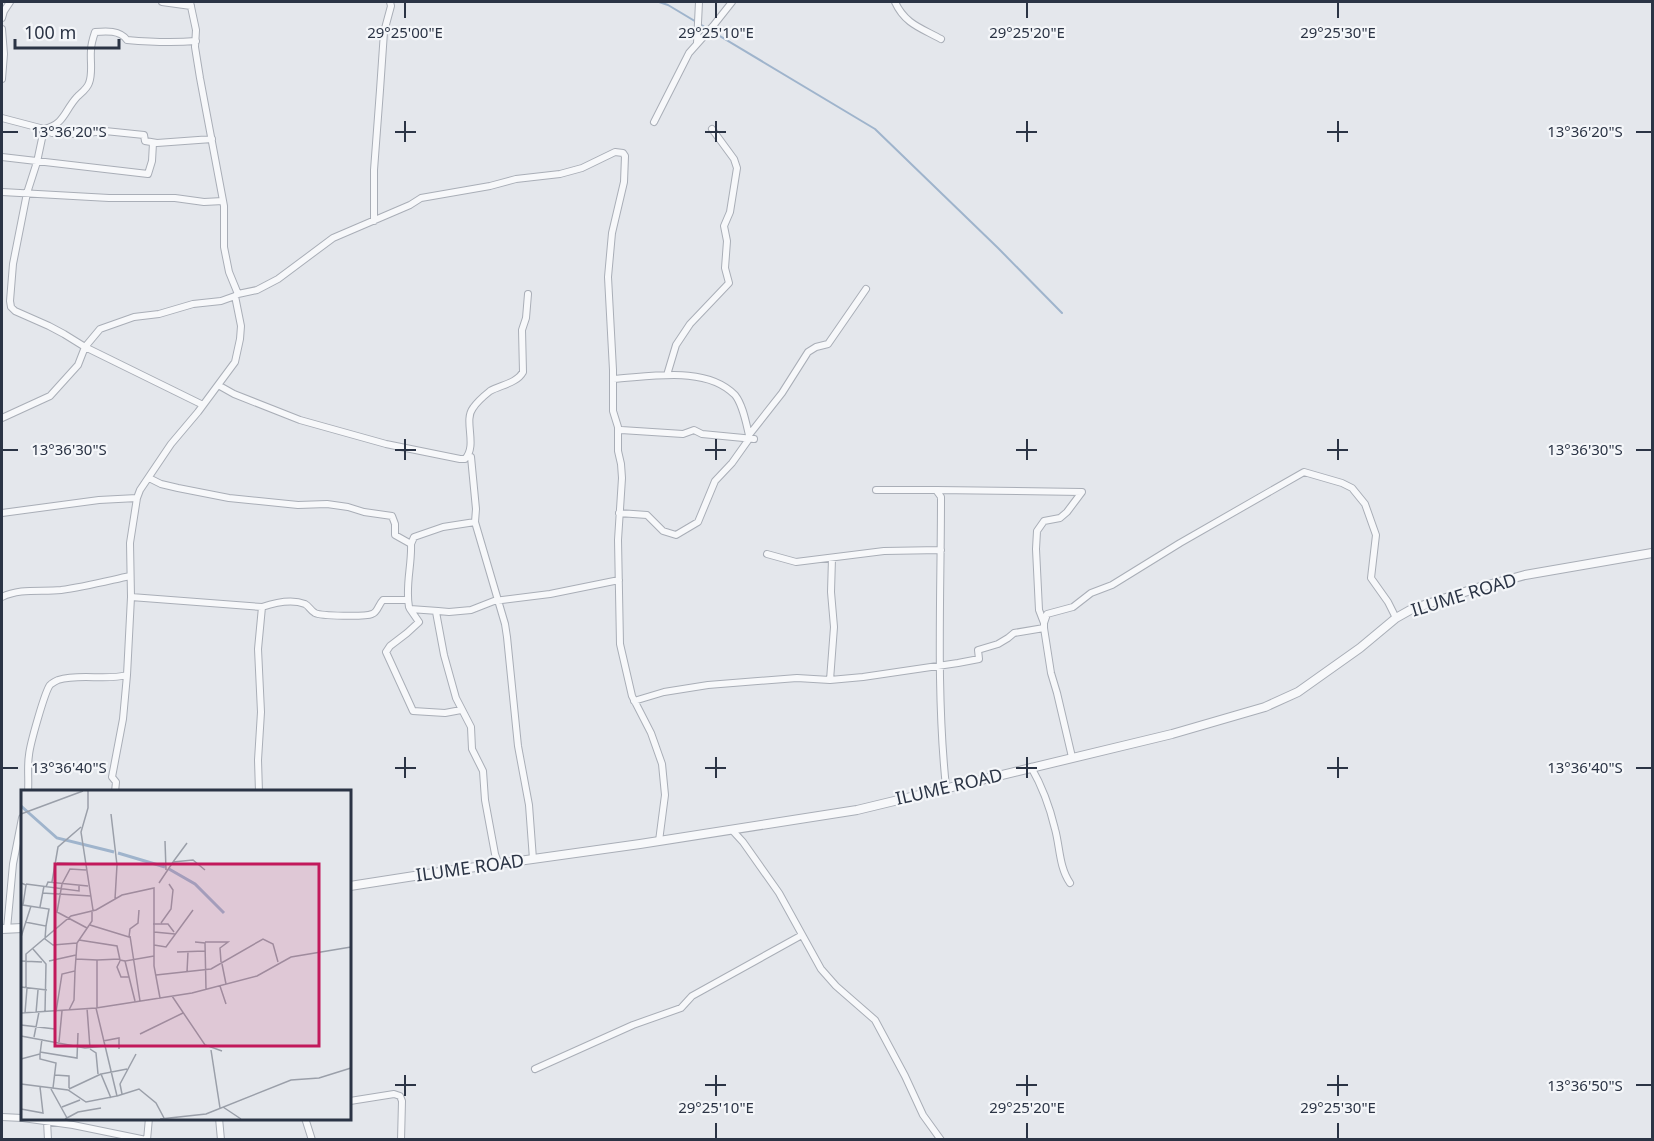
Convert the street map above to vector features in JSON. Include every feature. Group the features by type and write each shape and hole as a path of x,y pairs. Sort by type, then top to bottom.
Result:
{"street":[{"path":"2,18 3,10 10,2"},
{"path":"115,790 116,782 112,777 122,728 127,675 131,597 130,543 137,498 171,444 235,362 241,326 224,247 223,201 200,78 196,30 190,4 162,2"},
{"path":"374,221 374,170 384,32 390,2"},
{"path":"697,44 699,2"},
{"path":"654,122 689,52 732,2"},
{"path":"895,2 906,20 941,39"},
{"path":"2,29 4,54 2,79"},
{"path":"44,129 59,123 89,84 91,50 95,32 117,33 123,35 127,40 145,42 196,41"},
{"path":"2,118 52,133 78,134 105,131 144,135 145,141 153,143 212,139"},
{"path":"44,129 27,193 13,264 10,289 11,307 85,347 203,405"},
{"path":"667,375 676,345 690,324 729,283 725,268 727,241 724,226 730,212 737,168 734,159 712,129"},
{"path":"2,158 148,174 152,161 153,143"},
{"path":"2,418 50,396 78,365 85,347 100,329 134,317 159,314 193,304 221,302 236,295 257,290 278,279 333,238 410,206 421,198 516,179 560,174 582,168 615,152 622,153 625,156 624,182 612,233 608,277 613,411 618,427 618,451 622,478 619,513 620,644 634,701 651,733 662,764 665,795 659,841"},
{"path":"2,192 223,201"},
{"path":"619,513 647,515 663,531 676,535 698,522 715,481 751,438 808,352 816,346 828,344 866,289"},
{"path":"218,385 234,394 300,420 386,444 465,459 468,455 471,434 471,409 489,392 516,379 523,372 522,330 526,318 528,294"},
{"path":"613,379 682,374 700,377 723,387 734,395 751,438"},
{"path":"621,430 683,434 694,430 702,434 751,438"},
{"path":"471,457 475,522 507,637 518,746 529,805 533,859"},
{"path":"1044,625 1047,614 1073,607 1091,592 1112,585 1304,472 1352,488 1365,504 1376,535 1371,578 1396,618"},
{"path":"149,478 160,484 230,498 298,505 327,504 387,515 394,519 395,535 411,544"},
{"path":"876,490 1082,492 1060,518 1044,521 1037,531 1036,549 1039,610 1044,625 1051,673 1072,758"},
{"path":"936,490 941,497 940,666 942,744 946,787"},
{"path":"2,513 99,500 137,498"},
{"path":"461,710 446,713 413,711 386,652 419,622 410,609 407,589 411,544 414,537 443,527 475,522"},
{"path":"767,554 796,562 884,551 941,550"},
{"name":"ILUME ROAD","path":"351,886 857,810 1172,734 1265,707 1298,692 1336,666 1396,618 1412,609 1516,578 1653,553"},
{"path":"830,680 834,627 831,592 832,558"},
{"path":"2,597 15,591 60,590 130,576"},
{"path":"410,609 449,612 471,610 498,600 550,594 619,580"},
{"path":"131,597 262,608 273,603 301,603 308,605 315,613 323,615 362,616 372,615 383,600 408,600"},
{"path":"259,790 261,712 258,649 262,608"},
{"path":"438,611 436,614 444,655 456,698 471,727 472,749 483,771 485,800 499,865"},
{"path":"634,701 664,692 708,685 797,678 830,680 863,677 979,659 978,650 998,644 1014,633 1044,625"},
{"path":"28,790 28,755 46,690 51,684 57,680 75,677 127,675"},
{"path":"1031,767 1038,778 1049,809 1061,863 1065,876 1070,882"},
{"path":"21,823 4,929 21,928"},
{"path":"732,830 779,893 821,969 836,986 875,1020 923,1115 941,1140"},
{"path":"535,1069 633,1025 681,1008 692,996 802,935"},
{"path":"351,1101 394,1094 400,1096 402,1101 401,1140"},
{"path":"2,1118 21,1119"},
{"path":"36,1120 113,1132 146,1140 149,1120"},
{"path":"219,1120 221,1140"},
{"path":"305,1120 312,1140"},
{"path":"48,1121 48,1140"}],"waterway":[{"path":"659,2 668,5 875,129 1062,313"}]}
